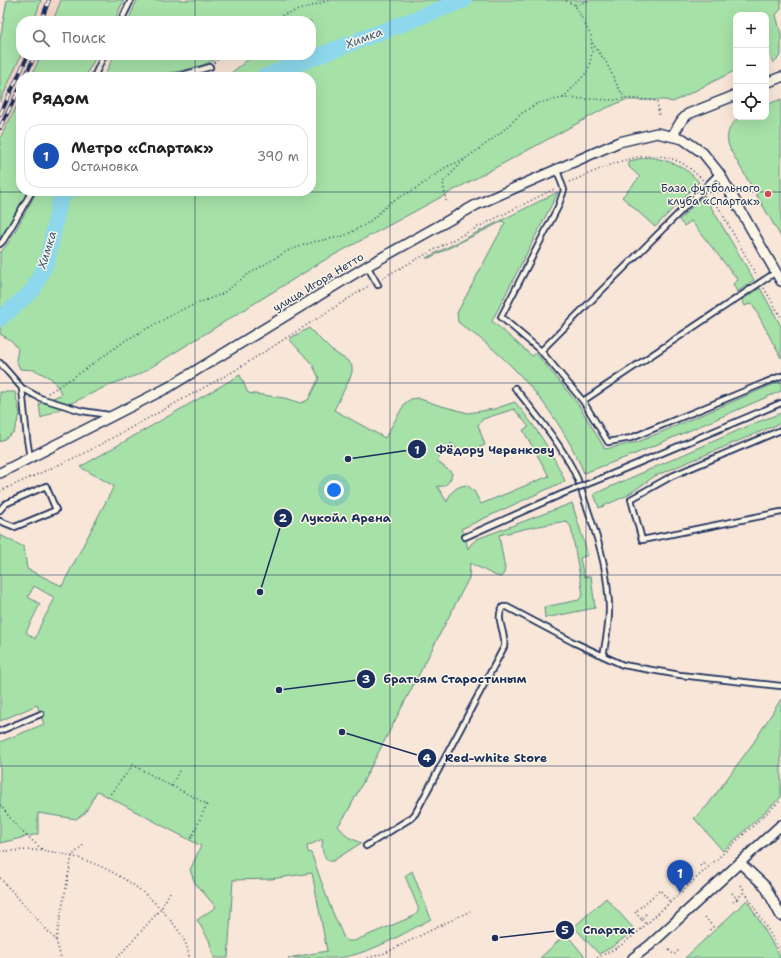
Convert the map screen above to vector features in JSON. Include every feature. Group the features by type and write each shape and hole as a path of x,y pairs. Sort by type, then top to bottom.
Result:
{"street":[{"path":"769,82 781,77"},
{"path":"733,96 688,114 682,120 672,136 683,139 703,153 719,173 781,281"},
{"name":"улица Игоря Нетто","path":"0,473 168,387 367,266 476,205 619,142 657,133 672,136"},
{"path":"633,958 650,945 781,825"},
{"path":"740,863 765,886 781,916"}],"lane":[{"path":"123,16 131,0"},
{"path":"96,72 102,60"},
{"path":"193,72 210,67"},
{"path":"557,170 564,190 558,207 501,317 541,352 583,402 608,442 631,438 781,376"},
{"path":"541,352 719,173"},
{"path":"0,244 29,196"},
{"path":"367,266 377,283"},
{"path":"583,402 776,272"},
{"path":"0,364 22,388 40,398 82,412 112,416"},
{"path":"22,388 30,458"},
{"path":"515,388 535,412 561,450 577,478 591,519 603,560 609,594 608,624 603,656"},
{"path":"465,537 562,494 781,403"},
{"path":"781,430 672,476 631,499 642,540 781,512"},
{"path":"0,510 5,504 46,486 56,510 15,527 0,521"},
{"path":"366,846 415,814 504,647 505,641 500,613 504,607 507,607 573,642 634,668 680,675 781,686"},
{"path":"0,732 41,714"}],"path":[{"path":"280,16 330,0"},
{"path":"563,98 588,71 592,53 591,36 575,5 564,0"},
{"path":"575,5 590,0"},
{"path":"591,43 606,62 625,98"},
{"path":"210,67 218,60"},
{"path":"446,201 443,182 465,159 498,135 522,113 538,103 563,98 615,100 625,98 657,101 659,115"},
{"path":"564,184 629,159 644,156 654,156 676,160 703,180"},
{"path":"40,398 83,371 126,340 183,309 222,294 247,275 287,251 313,242 344,236 368,223 390,202 417,188 446,167 465,159"},
{"path":"0,491 83,454 234,371 377,283 465,233 557,187"},
{"path":"707,187 758,276"},
{"path":"762,283 781,317"},
{"path":"108,797 133,765 207,804 190,841"},
{"path":"171,786 180,769"},
{"path":"598,958 620,946 646,924 781,800"},
{"path":"0,805 19,829 44,851"},
{"path":"61,958 56,940 72,856 83,846"},
{"path":"0,851 44,851 72,856 96,864 124,879 143,891 176,927 188,948 189,958"},
{"path":"700,866 704,862 708,867"},
{"path":"0,878 56,940"},
{"path":"741,885 781,952"},
{"path":"646,924 635,912 660,890 670,902"},
{"path":"733,902 745,891"},
{"path":"117,958 161,909 170,892"},
{"path":"732,893 737,898"},
{"path":"368,958 384,953 470,911"},
{"path":"641,918 646,914"},
{"path":"705,917 713,927 710,930"},
{"path":"669,950 676,958"},
{"path":"674,955 679,950"}],"shaded area":[{"path":"41,0 61,0 55,16 36,16"},
{"path":"19,60 39,60 33,72 16,72 16,108 0,138 0,102"}],"green space":[{"path":"7,0 41,0 36,16 16,16 16,60 19,60 0,102 0,40"},
{"path":"61,0 124,0 116,16 55,16"},
{"path":"137,0 781,0 781,9 776,15 781,34 781,55 773,63 769,53 769,12 733,12 733,72 673,102 665,100 625,100 602,110 323,261 140,374 109,385 41,418 39,404 62,394 52,379 35,370 20,369 16,360 18,349 12,341 0,334 0,253 9,242 34,196 316,196 316,72 232,72 248,60 316,60 316,16 130,16"},
{"path":"39,60 94,60 88,72 33,72"},
{"path":"112,60 213,60 197,67 175,72 106,72"},
{"name":"База футбольного клуба «Спартак»","path":"781,99 781,237 731,151 728,141 728,132 736,120 769,120 769,104"},
{"path":"16,108 16,196 27,196 0,241 0,138"},
{"path":"648,157 670,162 694,176 699,182 655,227 622,197 640,177 629,167 629,161"},
{"path":"558,192 492,321 532,356 536,353 578,404 605,449 638,442 781,381 781,391 635,454 584,473 576,455 555,419 531,387 484,341 458,322 457,313 505,223 503,221 429,258 426,258"},
{"path":"704,195 754,280 737,292 733,284 738,280 691,221 684,226 679,220"},
{"path":"760,288 781,326 781,358 752,303 745,306 742,300"},
{"path":"309,328 331,350 348,361 352,366 352,372 334,410 385,438 405,403 411,399 417,398 468,413 494,409 515,402 543,439 555,459 565,481 461,529 468,549 477,539 572,503 588,555 580,558 584,577 591,576 595,608 545,618 544,607 579,600 583,594 571,527 566,521 499,535 505,569 504,573 501,577 496,576 470,563 469,578 347,813 338,826 348,837 361,843 333,861 329,861 323,854 323,839 307,846 308,852 311,853 313,858 330,906 344,938 347,941 354,941 416,914 418,907 405,876 412,871 431,919 386,943 350,956 338,958 288,958 327,951 312,873 271,879 233,880 228,958 214,958 209,940 197,920 216,907 195,883 190,870 201,846 97,791 85,813 76,819 38,813 38,834 0,843 0,742 44,724 37,705 0,721 0,535 24,547 27,569 62,586 114,486 80,467 240,375 248,393 284,398 301,403 308,400 319,378 312,364 289,339","holes":["514,409 529,427 523,430 549,476 481,504 474,491 467,485 463,486 454,490 447,502 437,486 447,484 452,473 437,461 451,443 463,454 485,445 478,425 483,419","34,586 55,598 35,639 26,632 40,604 28,597"]},
{"path":"0,392 15,392 20,414 14,432 0,442"},
{"path":"781,413 781,423 655,476 626,496 599,508 594,494"},
{"path":"781,699 781,797 723,851 694,818 707,806 754,742"},
{"path":"606,898 635,930 612,947 599,954 574,927"},
{"path":"747,900 781,958 685,958 686,957"},
{"path":"566,934 586,958 540,958"}],"waterway":[{"name":"Химка","path":"316,57 464,0"},
{"name":"Химка","path":"276,72 307,60"},
{"name":"Химка","path":"0,319 33,290 47,261 60,200 63,196"}],"railway":[{"path":"43,16 49,0"},
{"path":"20,72 26,60"},
{"path":"27,72 33,60"},
{"path":"0,115 16,81"},
{"path":"0,128 16,96"}],"place":[{"name":"База футбольного клуба «Спартак»","path":"768,194"},
{"name":"Фёдору Черенкову","path":"348,459"},
{"name":"Лукойл Арена","path":"260,592"},
{"name":"братьям Старостиным","path":"279,690"},
{"name":"Red-white Store","path":"342,732"},
{"name":"Метро «Спартак»","path":"680,893"},
{"name":"Спартак","path":"495,938"}]}
